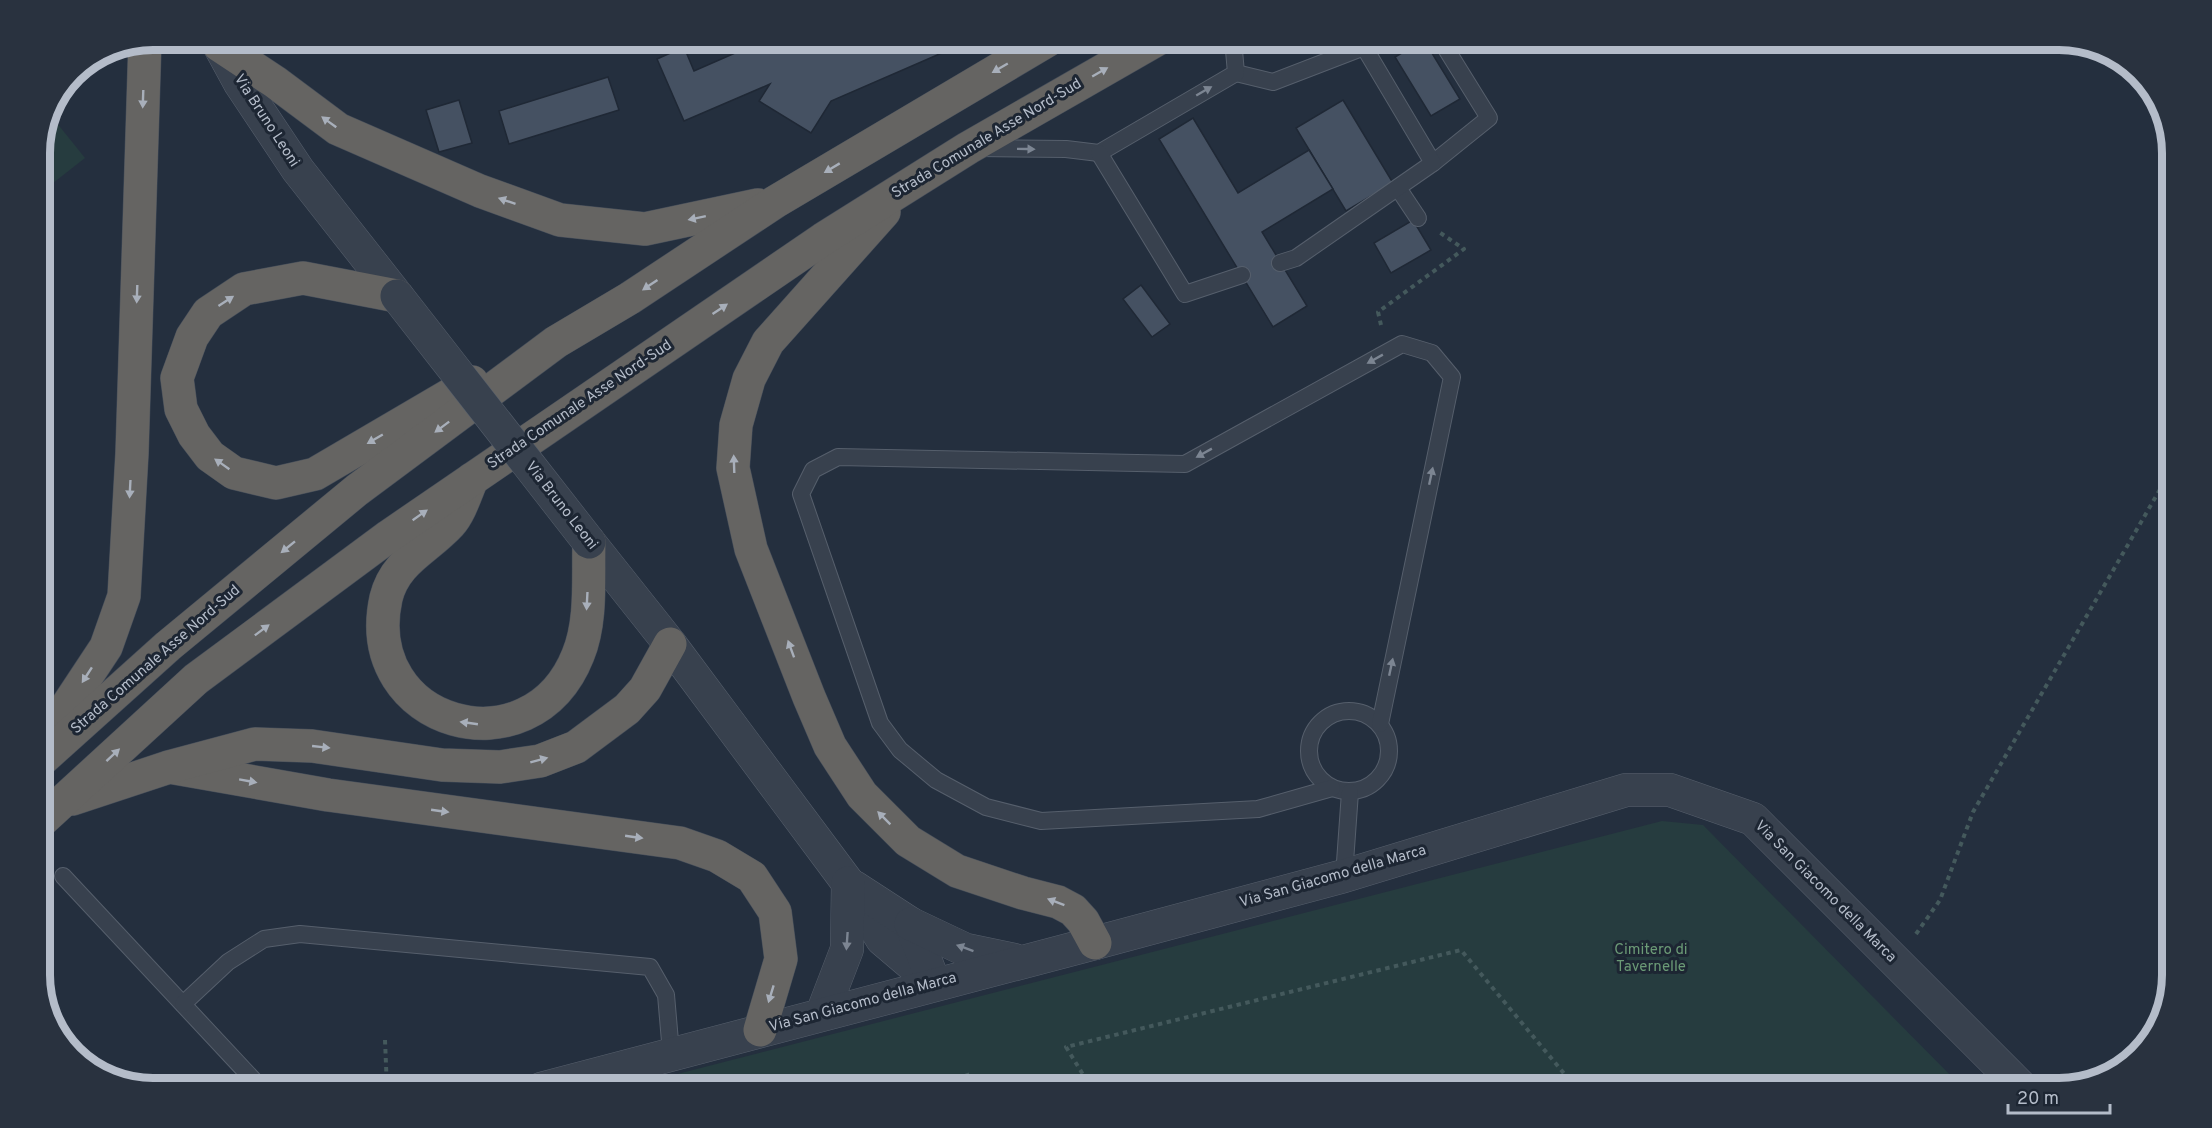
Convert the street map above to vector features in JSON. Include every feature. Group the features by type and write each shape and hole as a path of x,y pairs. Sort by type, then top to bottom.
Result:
{"highway":[{"path":"50,725 63,712 106,647 124,596 132,453 145,50"},
{"path":"230,50 339,129 480,191 560,220 645,229 775,202"},
{"name":"Strada Comunale Asse Nord-Sud","path":"50,752 168,646 357,490 556,342 630,298 775,202 1031,50"},
{"name":"Strada Comunale Asse Nord-Sud","path":"50,813 196,679 473,477 823,239 968,148 1139,50"},
{"path":"905,187 768,342 749,379 736,425 733,468 752,549 830,746 862,795 908,841 957,871 1058,902 1073,910 1083,921 1095,943"},
{"path":"397,296 303,278 244,289 208,313 192,337 177,378 181,409 194,435 210,456 234,473 276,483 315,474 471,382 556,342"},
{"path":"473,477 451,523 417,550 394,577 387,597 383,636 387,657 397,678 411,696 430,711 452,720 475,725 496,724 518,718 538,707 556,692 569,674 585,632 589,542"},
{"path":"50,813 169,767 255,744 312,746 442,765 488,767 540,761 576,747 627,709 645,689 670,644"},
{"path":"169,767 328,795 680,843 717,856 752,877 775,912 781,959 760,1030"}],"street":[{"name":"Via Bruno Leoni","path":"222,50 240,83 298,170 670,644 848,883 882,939 935,984"},
{"name":"Via San Giacomo della Marca","path":"581,1078 1344,876 1626,790 1670,790 1753,819 2012,1078"},
{"name":"Via Bruno Leoni","path":"848,883 911,924 966,950 1022,962"},
{"path":"822,1014 847,949 848,883"},
{"path":"911,924 935,984"}],"lane":[{"path":"1234,50 1236,73"},
{"path":"968,148 1099,153 1236,73 1273,82 1353,50"},
{"path":"1375,50 1433,163"},
{"path":"1280,262 1296,258 1398,188 1489,118 1447,50"},
{"path":"1099,153 1185,294 1242,275"},
{"path":"1398,188 1418,218"},
{"path":"1332,788 1258,809 1041,821 986,807 936,780 900,750 880,723 801,494 813,470 838,458 1185,464 1402,344 1432,353 1452,377 1380,724"},
{"path":"1351,711 1367,715 1380,724 1387,737 1390,753 1386,768 1377,781 1363,789 1350,792 1332,788 1318,777 1311,765 1309,746 1313,734 1324,720 1336,713 1351,711"},
{"path":"1344,876 1350,792"},
{"path":"63,876 252,1078"},
{"path":"183,1004 228,962 264,939 300,934 650,967 666,994 672,1053"}],"path":[{"path":"1387,352 1378,312 1464,249 1418,218"},
{"path":"1896,961 1940,900 1973,812 2162,486"},
{"path":"1085,1078 1066,1047 1461,950 1567,1078"},
{"path":"385,1040 387,1078"},
{"path":"958,1078 971,1074 974,1078"}],"green space":[{"path":"55,121 85,158 50,185 50,146"},
{"name":"Cimitero di Tavernelle","path":"1662,821 1703,825 1953,1078 662,1078"}],"building":[{"path":"677,50 685,50 694,71 742,50 949,50 831,101 811,133 759,101 770,84 684,121 657,59"},
{"path":"1407,50 1430,50 1460,99 1431,116 1395,57"},
{"path":"608,77 619,110 509,144 499,111"},
{"path":"459,100 472,143 439,152 426,110"},
{"path":"1343,100 1393,183 1346,211 1296,128"},
{"path":"1193,118 1238,193 1309,150 1333,189 1262,232 1307,306 1273,327 1159,139"},
{"path":"1413,220 1431,250 1391,273 1374,243"},
{"path":"1141,285 1170,324 1152,337 1123,299"}]}
